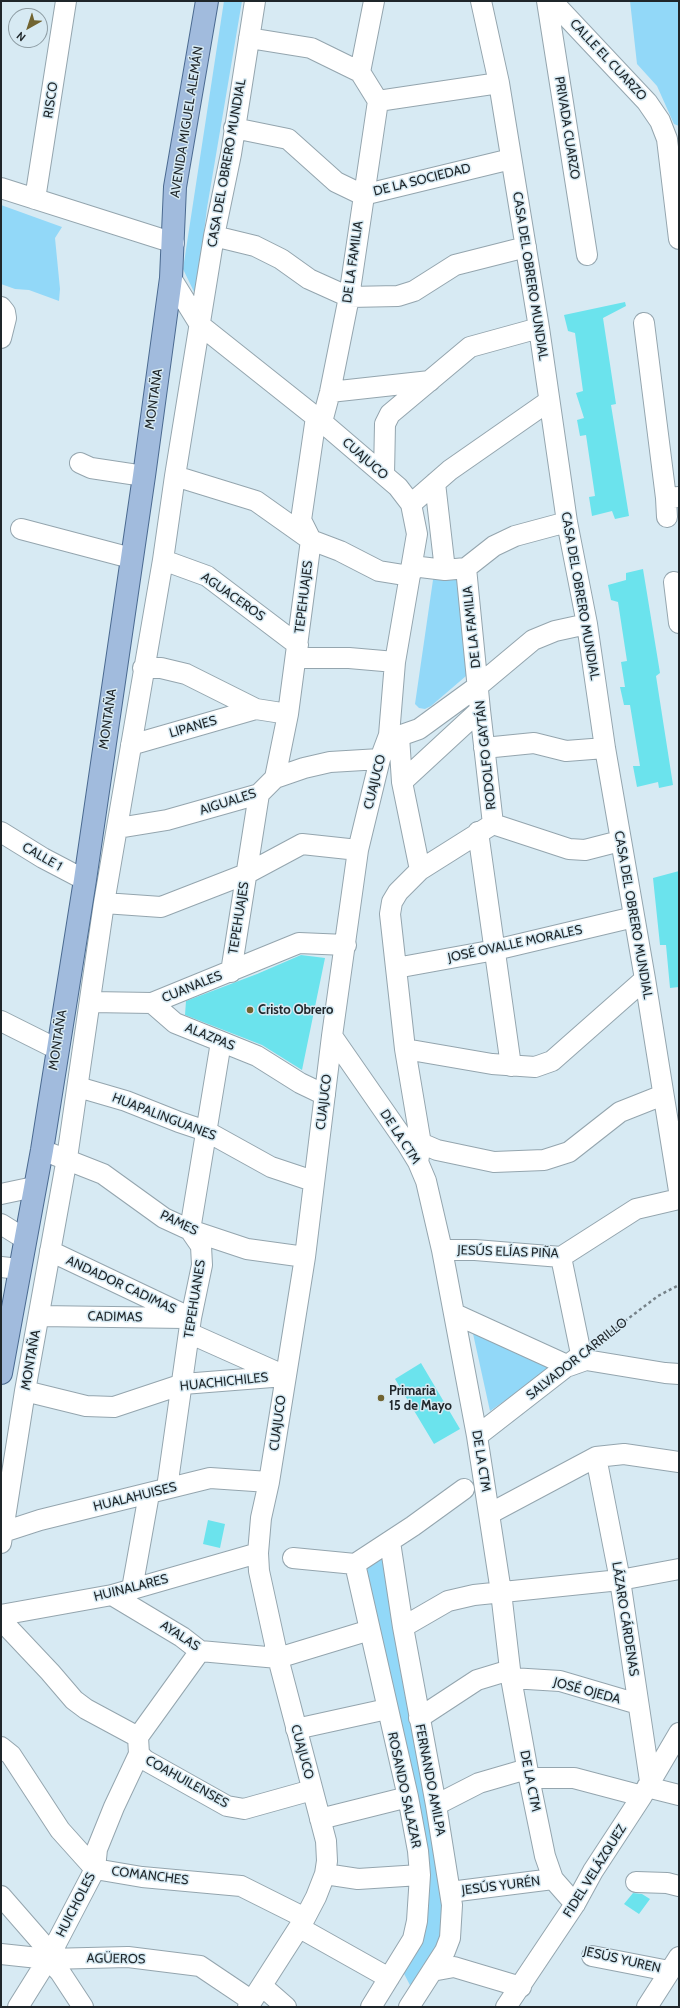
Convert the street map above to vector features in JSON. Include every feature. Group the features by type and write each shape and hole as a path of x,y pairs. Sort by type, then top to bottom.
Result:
{"main road":[{"name":"AVENIDA MIGUEL ALEMÁN","path":"174,243 173,208 175,187 207,1"},
{"name":"MONTAÑA","path":"1,1373 10,1268 25,1239 42,1150 56,1049 85,880 144,476 171,278 174,243"}],"street":[{"name":"RISCO","path":"35,199 66,1"},
{"name":"CASA DEL OBRERO MUNDIAL","path":"200,325 255,1"},
{"path":"360,72 374,1"},
{"name":"PRIVADA CUARZO","path":"546,1 586,255"},
{"name":"CALLE EL CUARZO","path":"552,1 647,102 660,121 667,139 669,152"},
{"name":"CASA DEL OBRERO MUNDIAL","path":"482,2 499,83 539,328 567,522 587,624 620,841 645,979 679,1191"},
{"path":"249,38 311,48 360,72 378,101 499,83"},
{"name":"DE LA FAMILIA","path":"319,420 330,392 349,296 378,101"},
{"name":"DE LA SOCIEDAD","path":"234,128 288,139 336,182 363,195 511,159"},
{"path":"669,152 679,168"},
{"path":"669,152 679,239"},
{"path":"1,188 174,243"},
{"path":"214,236 255,246 281,259 309,279 349,296 398,296 414,291 455,265 526,247"},
{"name":"CUAJUCO","path":"171,278 200,325 319,420 398,488 410,504 417,534 394,662 394,736 380,759 358,850 346,945 332,1036 304,1257 269,1482 261,1518 258,1552 259,1571 278,1658 326,1841 327,1861 325,1874 316,1898 302,1923 254,1998"},
{"path":"1,338 4,313"},
{"path":"644,323 671,504"},
{"name":"MONTAÑA","path":"2,1538 25,1392 67,1158 91,1002 104,903 118,828 143,668 163,560 175,476 200,325"},
{"path":"384,475 385,424 390,414 470,347 539,328"},
{"path":"330,392 430,381"},
{"path":"410,504 450,470 549,401"},
{"path":"311,540 301,520 319,420"},
{"path":"80,464 91,468 144,476"},
{"path":"175,476 256,501 311,540 340,551 379,571 445,570 466,568 494,546 515,536 567,522"},
{"path":"435,483 445,570"},
{"path":"21,529 131,558"},
{"name":"TEPEHUAJES","path":"275,778 288,714 311,540"},
{"name":"AGUACEROS","path":"163,560 207,576 297,651"},
{"name":"DE LA FAMILIA","path":"466,568 478,686"},
{"path":"674,582 679,624"},
{"path":"420,870 394,736 419,729 478,686 533,640 555,631 587,624"},
{"path":"297,651 394,662"},
{"name":"LIPANES","path":"143,668 162,668 186,674 256,709 288,714"},
{"name":"RODOLFO GAYTÁN","path":"478,686 484,748 486,828 495,950 511,1066"},
{"name":"LIPANES","path":"131,745 256,709"},
{"path":"402,782 480,710"},
{"path":"484,748 534,743 566,751 605,748"},
{"name":"AIGUALES","path":"118,828 167,820 259,794 275,778 304,768 330,762 380,759"},
{"name":"TEPEHUAJES","path":"231,972 259,794"},
{"path":"620,841 585,850 570,849 486,828 420,870 398,892 392,902 390,914 405,1049 419,1153 437,1150 494,1162 544,1160 569,1152 620,1112 663,1095"},
{"name":"CALLE 1","path":"1,832 43,858 85,880"},
{"path":"104,903 161,906 246,874 302,844 358,850"},
{"name":"JOSÉ OVALLE MORALES","path":"396,968 495,950 634,917"},
{"path":"76,935 99,940"},
{"name":"CUANALES","path":"152,1003 299,943 346,945"},
{"path":"405,1049 511,1066 534,1067 552,1061 645,979"},
{"path":"91,1002 152,1003"},
{"name":"ALAZPAS","path":"152,1003 175,1023 257,1056 300,1083 325,1096"},
{"path":"1,1021 56,1049"},
{"name":"DE LA CTM","path":"332,1036 398,1132 419,1153 442,1250 477,1436 501,1592 511,1674 528,1774 545,1856 553,1879 575,1904"},
{"path":"190,1230 221,1042"},
{"name":"HUAPALINGUANES","path":"78,1087 126,1101 206,1131 271,1167 313,1181"},
{"name":"PAMES","path":"42,1150 67,1158 103,1174 164,1218 190,1230 247,1249 304,1257"},
{"path":"1,1194 34,1187"},
{"name":"JESÚS ELÍAS PIÑA","path":"442,1250 475,1250 561,1257 636,1209 679,1199"},
{"path":"1,1224 25,1239"},
{"name":"TEPEHUANES","path":"132,1589 158,1491 182,1384 190,1325 202,1265 201,1246 190,1230"},
{"name":"ANDADOR CADIMAS","path":"50,1251 190,1325"},
{"path":"561,1257 579,1360"},
{"path":"455,1314 579,1360 679,1374"},
{"name":"CADIMAS","path":"39,1316 190,1325 285,1376"},
{"name":"SALVADOR CARRILLO","path":"477,1436 555,1375 579,1360"},
{"name":"HUACHICHILES","path":"25,1392 86,1406 114,1407 182,1384 285,1376"},
{"path":"489,1514 596,1458 624,1454 679,1462"},
{"name":"LÁZARO CÁRDENAS","path":"596,1458 620,1580 638,1704 646,1788"},
{"name":"HUALAHUISES","path":"2,1538 40,1520 210,1478 269,1482"},
{"path":"293,1558 355,1564 390,1542 464,1489"},
{"name":"FERNANDO AMILPA","path":"390,1542 418,1718 436,1805 452,1905 450,1938 445,1951 408,2007"},
{"name":"HUINALARES","path":"1,1615 112,1595 258,1552"},
{"name":"ROSANDO SALAZAR","path":"355,1564 408,1797 418,1851 420,1875 417,1921 413,1939 371,2007"},
{"path":"403,1627 448,1601 474,1595 620,1580 679,1569"},
{"name":"AYALAS","path":"112,1595 182,1637 200,1651 278,1658"},
{"name":"COAHUILENSES","path":"1,1620 74,1700 139,1746 145,1760 227,1806 244,1810 312,1790"},
{"path":"278,1658 370,1630"},
{"name":"HUICHOLES","path":"18,2007 48,1959 95,1869 97,1849 139,1746 200,1651"},
{"path":"418,1718 477,1680 511,1674"},
{"name":"JOSÉ OJEDA","path":"511,1674 560,1681 638,1704"},
{"path":"296,1729 387,1709"},
{"name":"FIDEL VELÁZQUEZ","path":"506,2007 521,1987 575,1904 593,1871 646,1788 679,1732"},
{"name":"COMANCHES","path":"1,1746 11,1755 60,1830 95,1869 142,1877 241,1886 389,1978"},
{"path":"436,1805 479,1783 528,1774 574,1778 646,1788 679,1795"},
{"path":"320,1819 408,1797"},
{"path":"325,1874 358,1879 420,1875"},
{"name":"JESÚS YURÉN","path":"450,1892 553,1879"},
{"path":"636,1882 679,1886"},
{"path":"1,1896 42,1943 48,1959 60,1972 83,2007"},
{"name":"AGÜEROS","path":"1,1954 48,1959 128,1957 200,1966 254,1998 286,2007"},
{"name":"JESÚS YUREN","path":"592,1956 676,1962"},
{"path":"647,2007 676,1962"},
{"path":"432,1972 454,1968 521,1987"}],"path":[{"name":"SALVADOR CARRILLO","path":"579,1360 658,1296 679,1285"}],"shaded area":[{"path":"224,1 242,1 207,208 196,296 183,269"},
{"path":"630,1 679,1 679,126 674,124 657,86 637,64"},
{"path":"1,205 62,227 55,238 60,289 59,301 29,290 15,289 1,284"},
{"path":"434,573 462,578 473,670 431,706 425,709 419,708 415,704"},
{"path":"472,1329 552,1359 549,1370 490,1411"},
{"path":"385,1553 445,1903 442,1943 412,1989 401,1968 423,1931 365,1566"}],"building":[{"path":"625,302 626,306 603,318 616,404 611,405 629,516 615,519 612,511 592,516 589,497 595,496 586,435 580,436 577,420 584,418 576,393 583,391 575,333 568,331 564,315"},
{"path":"643,569 660,673 656,676 673,785 659,788 658,782 637,787 633,766 640,766 630,705 624,705 620,687 625,687 621,662 627,661 618,602 611,600 608,585 626,580 626,573"},
{"path":"679,871 679,987 670,988 666,945 660,945 653,878"},
{"name":"Cristo Obrero","path":"301,955 325,958 302,1070 262,1045 185,1015 186,1001 257,974"},
{"path":"421,1363 460,1429 434,1444 395,1379"},
{"path":"208,1520 225,1524 220,1548 203,1544"},
{"path":"633,1893 642,1894 650,1899 639,1914 624,1904"}],"place":[{"name":"Cristo Obrero","path":"250,1010"},
{"name":"Primaria 15 de Mayo","path":"381,1398"}]}
